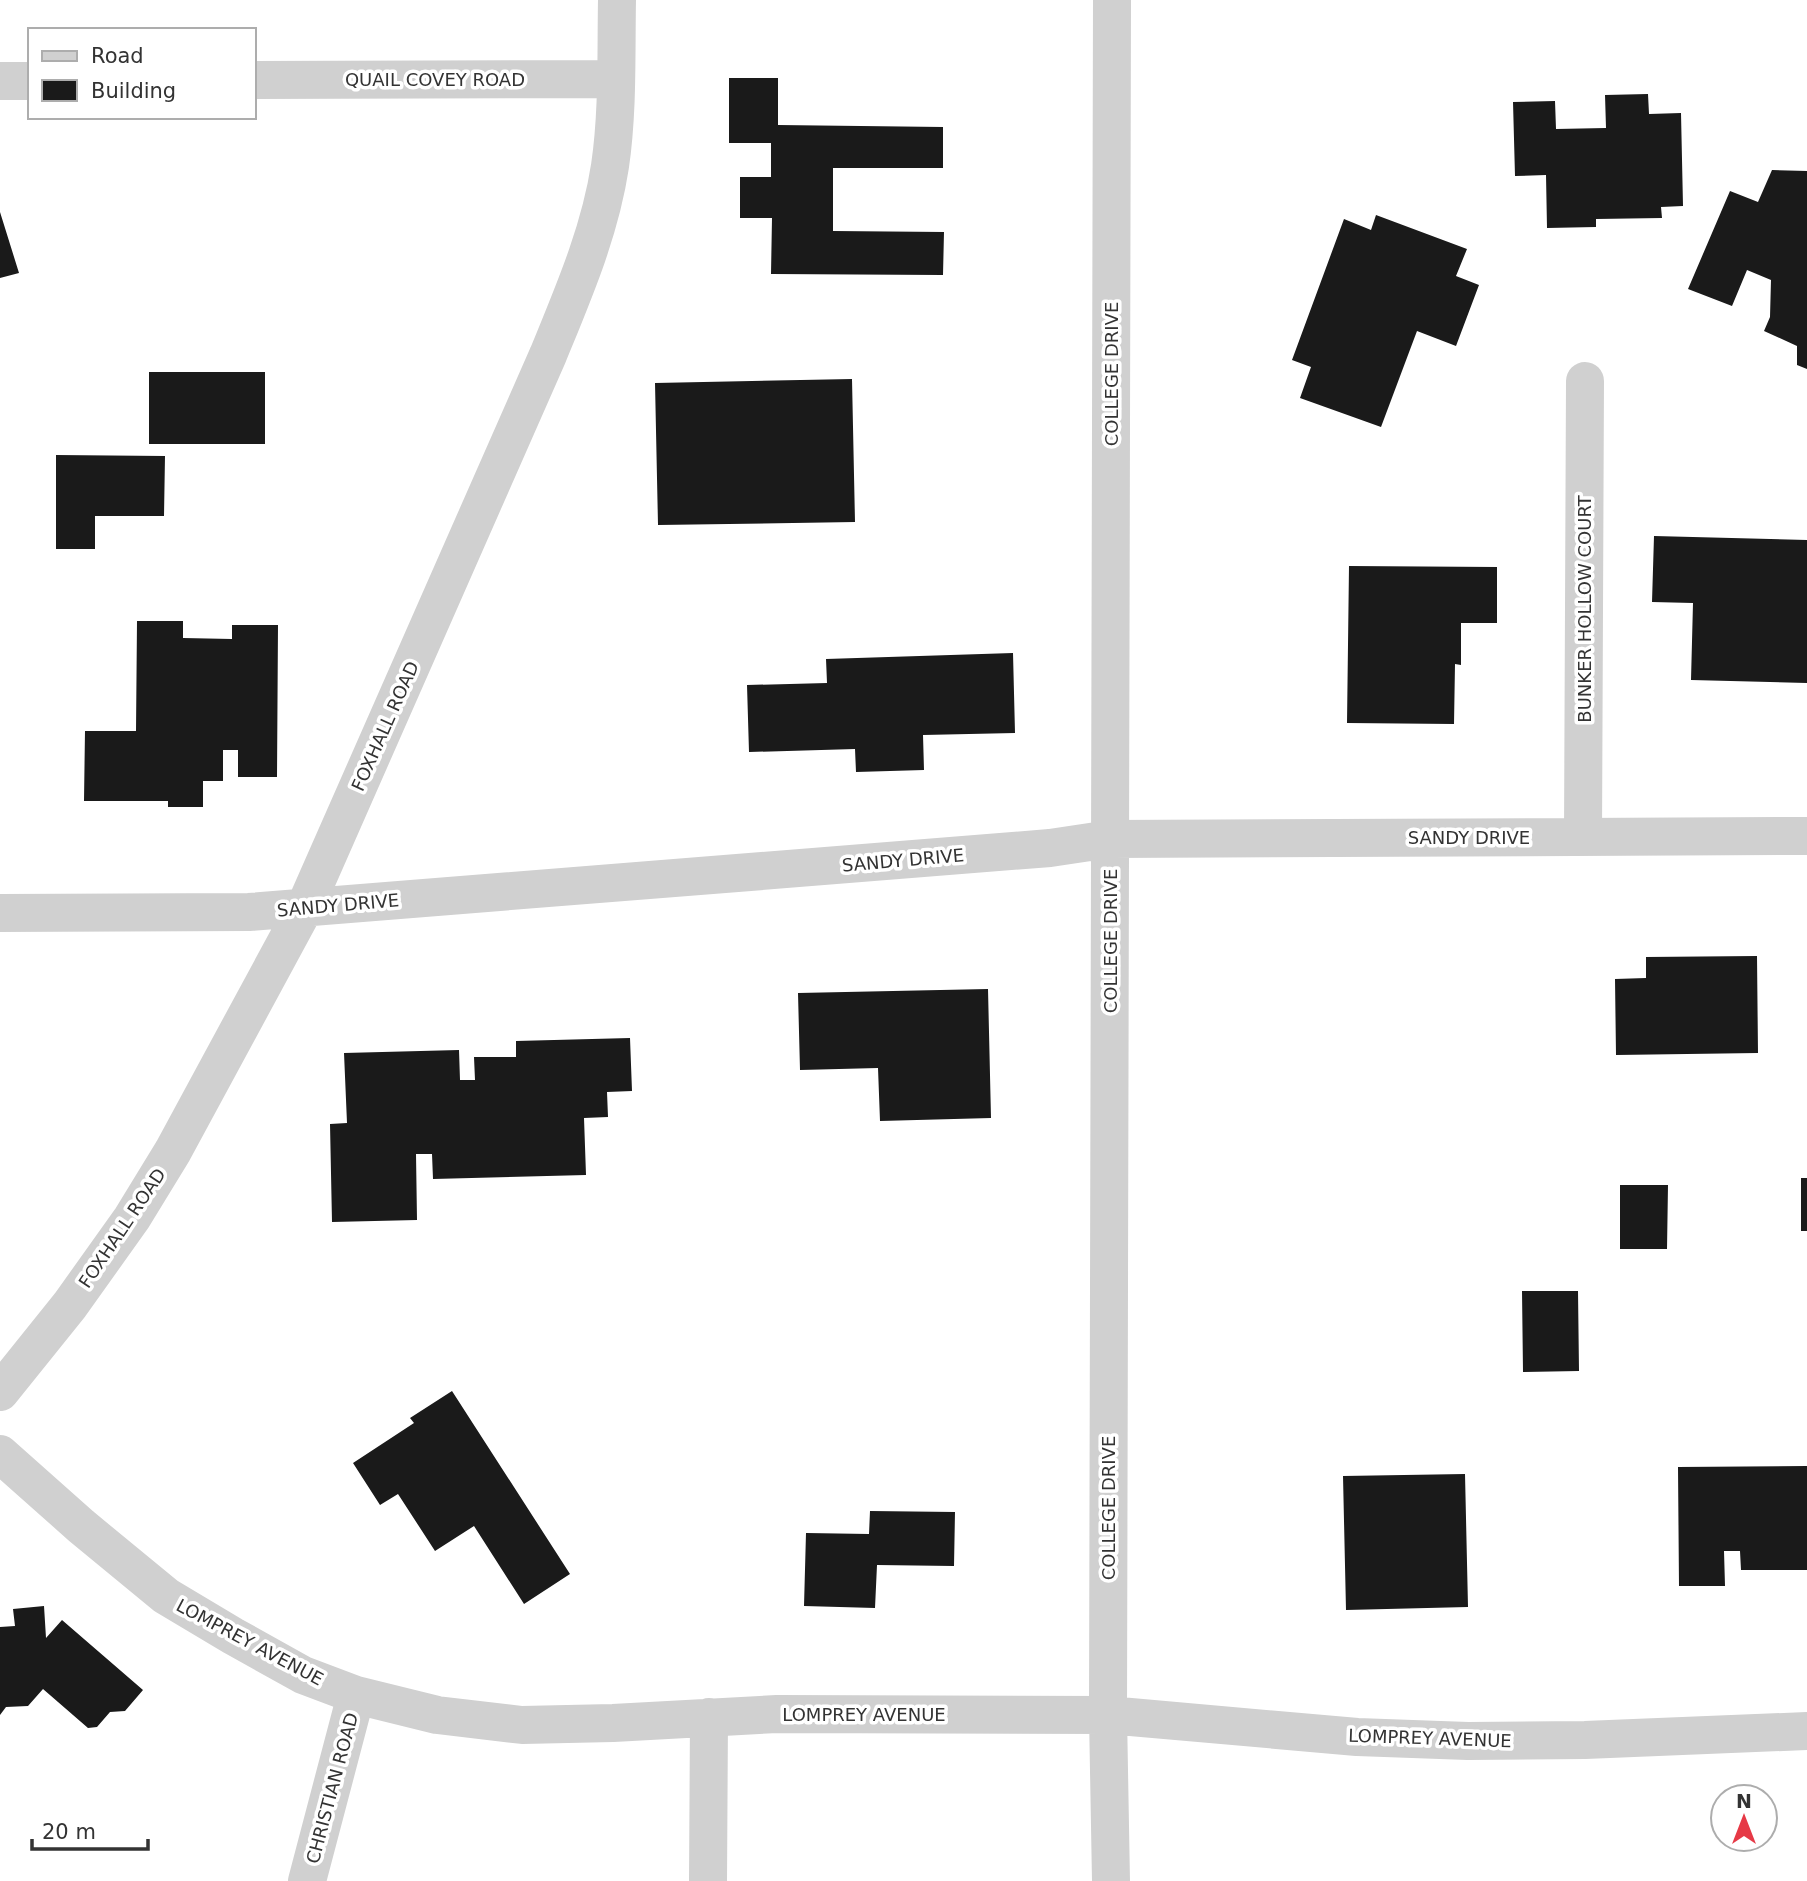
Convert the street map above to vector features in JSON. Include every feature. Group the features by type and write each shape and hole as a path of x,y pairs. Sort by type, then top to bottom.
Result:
{"street":[{"name":"FOXHALL ROAD","path":"0,1392 70,1305 132,1218 173,1151 305,907 581,275 596,228 610,168 617,79 617,0"},
{"name":"COLLEGE DRIVE","path":"1111,1881 1108,1715 1112,0"},
{"name":"QUAIL COVEY ROAD","path":"256,80 617,79"},
{"path":"0,81 28,81"},
{"name":"BUNKER HOLLOW COURT","path":"1583,836 1585,381"},
{"name":"SANDY DRIVE","path":"0,913 249,912 1050,848 1110,839 1807,836"},
{"name":"LOMPREY AVENUE","path":"0,1454 166,1596 303,1675 356,1695 437,1715 522,1725 777,1714 1108,1715 1357,1737 1468,1741 1586,1740 1807,1731"},
{"name":"CHRISTIAN ROAD","path":"307,1881 356,1695"},
{"path":"708,1881 709,1717"}],"building":[{"path":"729,78 778,78 778,125 943,127 943,168 833,168 833,231 944,232 943,275 771,274 772,218 740,218 740,177 771,177 771,143 729,143"},
{"path":"1648,94 1649,114 1681,113 1683,206 1661,207 1662,218 1596,219 1596,227 1547,228 1546,175 1515,176 1513,102 1555,101 1556,129 1606,128 1605,95"},
{"path":"1772,170 1807,171 1807,369 1797,365 1797,346 1764,331 1770,317 1771,280 1747,270 1732,306 1688,289 1730,191 1758,202"},
{"path":"0,212 19,273 0,278"},
{"path":"1376,215 1467,249 1456,276 1479,285 1456,346 1417,331 1381,427 1300,398 1311,367 1292,360 1344,219 1371,230"},
{"path":"149,372 265,372 265,444 149,444"},
{"path":"852,379 855,522 658,525 655,383"},
{"path":"56,455 165,456 164,516 95,516 95,549 56,549"},
{"path":"1654,536 1807,540 1807,683 1691,680 1693,603 1652,602"},
{"path":"1349,566 1497,567 1497,623 1461,623 1461,665 1455,664 1454,724 1347,723"},
{"path":"137,621 183,621 183,638 232,639 232,625 278,625 277,777 238,777 238,750 223,750 223,781 203,781 203,807 168,807 168,801 84,801 85,731 136,731"},
{"path":"1013,653 1015,733 923,735 924,770 856,772 855,749 749,752 747,685 827,683 826,659"},
{"path":"1757,956 1758,1053 1616,1055 1615,979 1646,978 1646,957"},
{"path":"988,989 991,1118 880,1121 878,1068 800,1070 798,993"},
{"path":"630,1038 632,1091 607,1092 608,1117 584,1118 586,1175 433,1179 432,1154 416,1154 417,1220 332,1222 330,1124 347,1123 344,1053 459,1050 460,1080 475,1080 474,1057 516,1057 516,1041"},
{"path":"1801,1178 1807,1178 1807,1231 1801,1231"},
{"path":"1620,1185 1668,1185 1667,1249 1620,1249"},
{"path":"1522,1291 1578,1291 1579,1371 1523,1372"},
{"path":"452,1391 570,1574 524,1604 474,1526 435,1551 398,1494 380,1505 353,1463 414,1423 410,1418"},
{"path":"1807,1466 1807,1570 1741,1570 1740,1551 1724,1551 1725,1586 1679,1586 1678,1467"},
{"path":"1465,1474 1468,1607 1346,1610 1343,1476"},
{"path":"870,1511 955,1512 954,1566 877,1565 875,1608 804,1606 806,1533 869,1534"},
{"path":"44,1606 46,1638 62,1620 143,1690 125,1711 110,1712 97,1727 88,1728 43,1689 28,1706 6,1707 0,1715 0,1627 15,1626 13,1609"}]}
